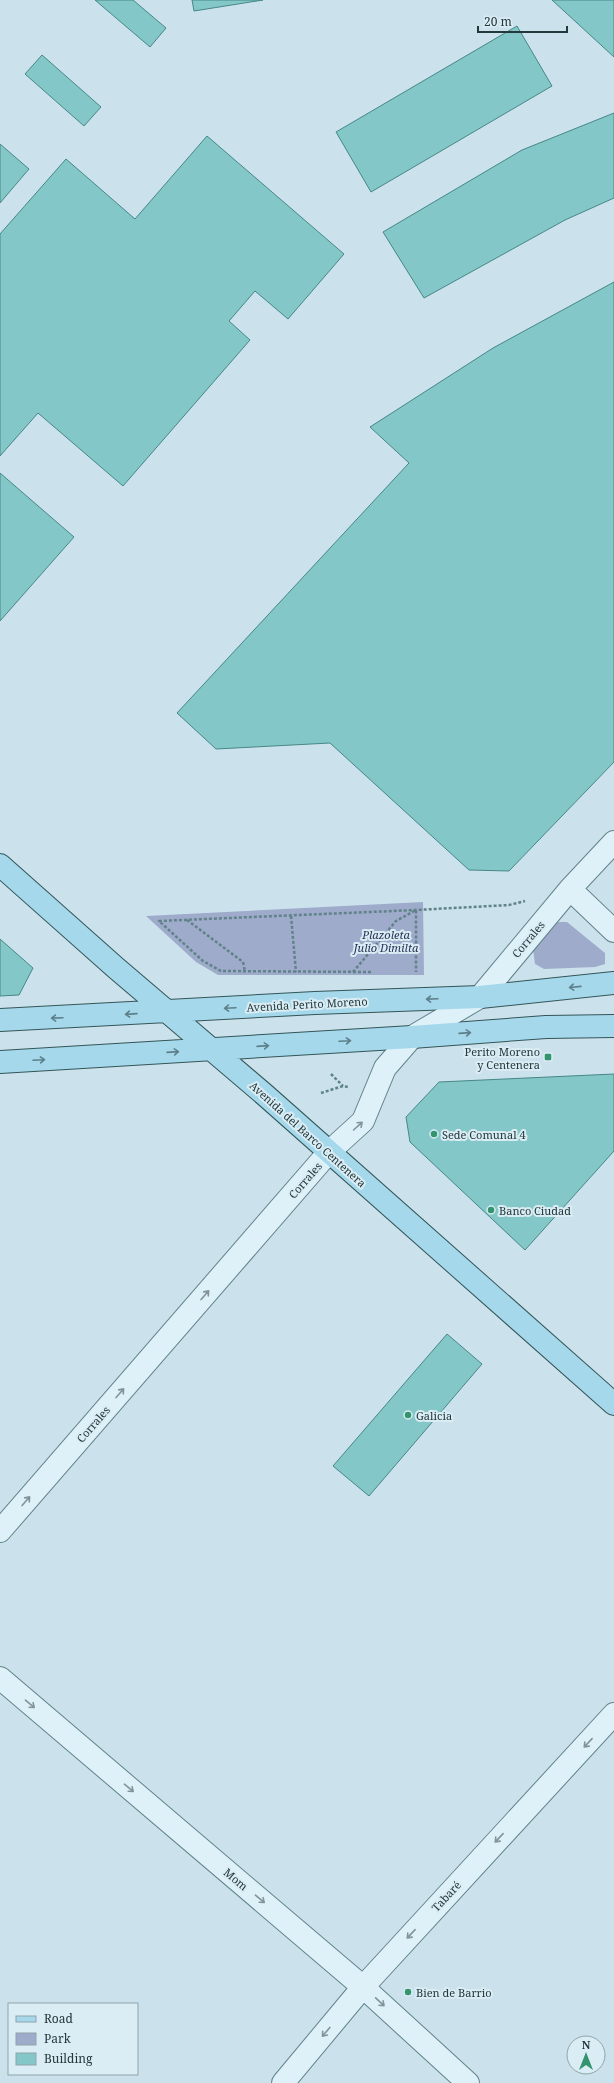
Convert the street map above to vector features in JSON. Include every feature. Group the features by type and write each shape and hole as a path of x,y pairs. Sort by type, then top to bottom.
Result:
{"main road":[{"name":"Avenida del Barco Centenera","path":"0,865 166,1012 266,1095 614,1404"},
{"name":"Avenida Perito Moreno","path":"0,1020 315,1003 480,997 614,983"},
{"path":"0,1062 211,1050 546,1027 614,1026"}],"street":[{"name":"Corrales","path":"0,1531 329,1152 363,1121 385,1068 412,1037 480,997 570,889 614,842"},
{"path":"570,889 614,931"},
{"name":"Mom","path":"0,1678 363,1986 468,2083"},
{"name":"Tabaré","path":"283,2083 363,1986 614,1714"}],"path":[{"path":"375,972 221,971 202,962 159,921 509,905 570,889"},
{"path":"353,972 396,921 416,910"},
{"path":"410,972 417,972 416,910"},
{"path":"291,916 296,972"},
{"path":"187,920 243,962 245,972"},
{"path":"321,1093 343,1086 331,1074"}],"green space":[{"name":"Plazoleta Julio Dimilta","path":"423,902 424,975 218,975 196,962 146,916"},
{"path":"556,922 567,922 605,953 605,964 595,967 544,969 535,964 533,949"}],"building":[{"path":"95,0 133,0 166,28 150,47"},
{"path":"192,0 263,0 194,11"},
{"path":"552,0 614,0 614,57"},
{"path":"517,26 552,86 371,192 336,132"},
{"path":"42,55 101,107 84,126 25,74"},
{"path":"614,113 614,198 565,220 424,298 383,232 522,150"},
{"path":"207,136 344,254 288,319 255,291 229,321 250,340 123,486 38,413 0,456 0,234 66,159 135,219"},
{"path":"0,144 29,169 0,203"},
{"path":"614,282 614,762 509,871 469,870 330,743 216,749 177,713 409,463 370,427 493,348"},
{"path":"0,473 74,537 0,621"},
{"path":"0,939 33,968 19,995 0,996"},
{"path":"614,1074 614,1151 525,1250 410,1142 406,1117 439,1082"},
{"name":"Galicia","path":"447,1334 482,1364 369,1496 333,1466"}],"place":[{"name":"Perito Moreno y Centenera","path":"548,1057"},
{"name":"Sede Comunal 4","path":"434,1134"},
{"name":"Banco Ciudad","path":"491,1210"},
{"name":"Galicia","path":"408,1415"},
{"name":"Bien de Barrio","path":"408,1992"}]}
